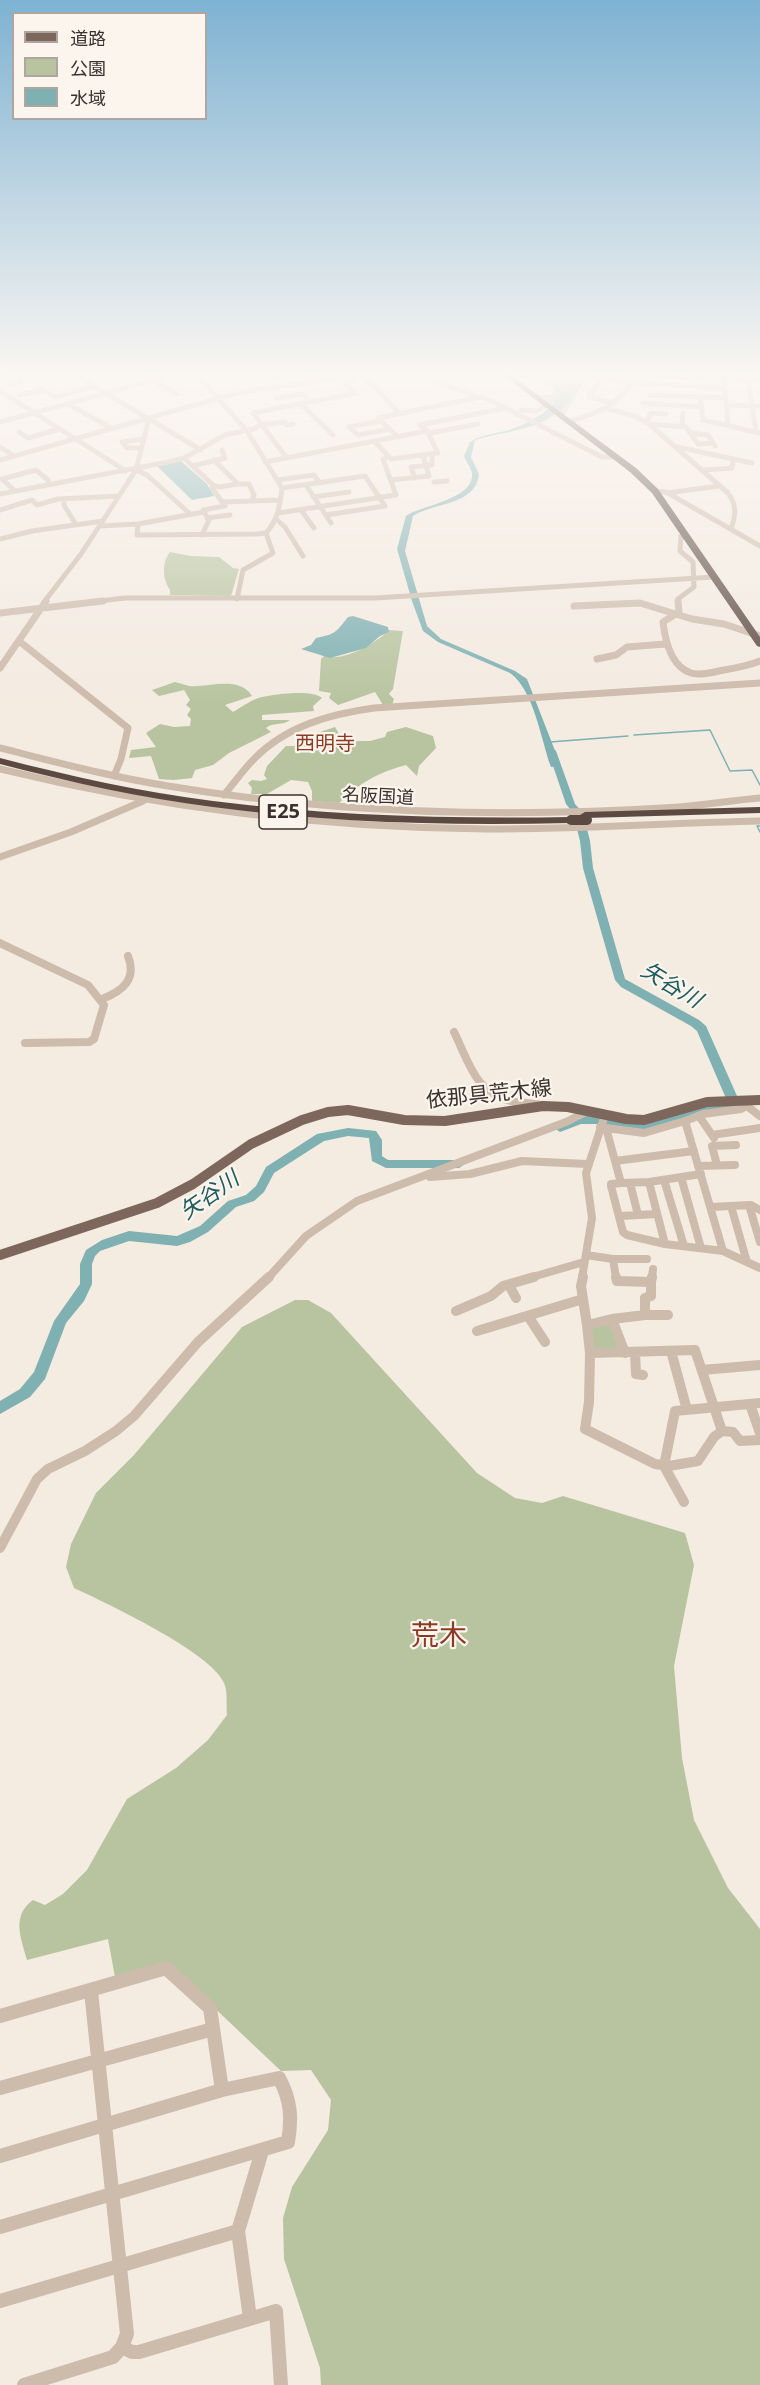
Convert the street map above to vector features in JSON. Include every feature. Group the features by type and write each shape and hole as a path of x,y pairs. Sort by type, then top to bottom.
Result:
{"highway":[{"path":"645,481 655,491 760,644"},
{"name":"名阪国道","path":"0,756 123,784 257,804 407,816 578,819 760,808"},
{"name":"名阪国道","path":"0,761 99,785 255,809 416,821 760,817"}],"main road":[{"name":"依那具荒木線","path":"0,1255 157,1203 193,1184 251,1144 302,1120 328,1112 358,1111 426,1122 459,1120 543,1106 588,1111 603,1123 657,1118 696,1104 732,1101 747,1103 760,1100"}],"street":[{"path":"4,481 15,491"},
{"path":"0,494 69,481"},
{"path":"0,668 128,481"},
{"path":"154,481 189,513"},
{"path":"209,481 219,488 249,484 253,492 252,500"},
{"path":"266,533 277,516 282,488 278,481"},
{"path":"282,488 324,481"},
{"path":"343,481 359,510"},
{"path":"326,515 385,506 368,481"},
{"path":"277,516 396,495 391,481"},
{"path":"715,481 735,502 737,513 731,529"},
{"path":"202,535 209,520 203,510 225,506 212,488 213,485"},
{"path":"306,485 331,523"},
{"path":"655,491 667,493 720,486"},
{"path":"314,497 350,492"},
{"path":"667,493 760,546"},
{"path":"0,510 32,500 37,504 58,499 119,496"},
{"path":"64,500 75,523"},
{"path":"223,502 280,500"},
{"path":"301,510 314,528"},
{"path":"0,539 75,523 138,525 189,513 230,515"},
{"path":"277,516 303,556"},
{"path":"138,525 137,535 141,536 266,533"},
{"path":"237,599 242,572 273,553 274,549 266,533"},
{"path":"684,534 681,536 680,551 693,562 694,587 680,596 677,601 680,609 663,622 665,644 681,667 698,674 745,667 760,661"},
{"path":"0,613 125,598 422,596 714,578"},
{"path":"574,606 640,603 756,635"},
{"path":"19,641 128,728 121,759 114,776"},
{"path":"597,659 616,655 627,647 665,644"},
{"path":"224,795 258,754 302,725 325,716 374,708 760,683"},
{"path":"0,748 155,785 304,805 578,819 760,817"},
{"path":"0,769 53,783 145,799 331,822 449,828 578,819 760,798"},
{"path":"0,857 70,832 145,799"},
{"path":"0,943 88,985 102,999 104,1010 94,1039 89,1042 25,1043"},
{"path":"102,999 111,996 130,975 132,970 128,956"},
{"path":"454,1032 482,1087 491,1095 513,1102 532,1102 543,1106"},
{"path":"603,1123 610,1127 644,1133 699,1116 741,1109 747,1103 760,1116"},
{"path":"0,1548 37,1479 48,1469 100,1441 134,1416 198,1342 268,1278 306,1236 322,1223 357,1201 566,1122 588,1111"},
{"path":"699,1116 717,1146"},
{"path":"685,1121 723,1251"},
{"path":"603,1123 622,1183 638,1215"},
{"path":"603,1123 593,1154 587,1164 586,1173 592,1218 581,1286 590,1353 589,1402 585,1429 642,1458 664,1466 698,1461 714,1437 722,1431 733,1431 740,1441 760,1440"},
{"path":"712,1135 760,1128"},
{"path":"717,1165 712,1146 736,1145"},
{"path":"615,1161 694,1151"},
{"path":"418,1178 470,1174 522,1161 587,1164"},
{"path":"600,1183 664,1180 717,1165 735,1165"},
{"path":"681,1177 701,1248"},
{"path":"664,1180 684,1246"},
{"path":"649,1182 665,1244"},
{"path":"622,1183 611,1184 611,1186 620,1216 621,1228 627,1235 665,1244 723,1251 760,1268"},
{"path":"711,1207 749,1205 760,1210"},
{"path":"749,1205 760,1242"},
{"path":"731,1206 747,1262"},
{"path":"620,1216 657,1214"},
{"path":"456,1311 491,1296 508,1285 585,1258 647,1259"},
{"path":"613,1259 616,1281 651,1282"},
{"path":"645,1315 645,1298 651,1296 653,1269"},
{"path":"508,1285 516,1298"},
{"path":"477,1331 583,1299"},
{"path":"587,1324 645,1315 668,1315"},
{"path":"528,1316 545,1342"},
{"path":"612,1319 630,1353 636,1374 642,1375"},
{"path":"590,1353 695,1350 722,1431"},
{"path":"671,1351 687,1410"},
{"path":"702,1370 760,1365"},
{"path":"684,1502 664,1466 675,1411 755,1403 760,1433"},
{"path":"0,2016 166,1968 210,2008 222,2090"},
{"path":"24,2385 53,2380 108,2359 122,2347 127,2326 91,1991"},
{"path":"0,2088 213,2029"},
{"path":"0,2156 222,2090 279,2078 289,2094 292,2120 288,2142 0,2227"},
{"path":"250,2318 238,2231 262,2151"},
{"path":"0,2301 238,2231"},
{"path":"122,2347 132,2352 139,2352 276,2311 281,2385"}],"green space":[{"path":"170,552 191,556 219,557 233,568 239,569 231,596 170,595 164,571 165,561"},
{"path":"389,630 403,631 393,689 389,694 394,699 392,705 383,705 375,692 338,705 329,698 331,693 319,691 321,659 324,656 341,656 360,650"},
{"path":"175,682 189,686 231,684 239,686 252,696 225,705 233,712 262,697 302,693 322,698 313,706 314,711 262,715 262,720 290,720 268,726 266,728 271,732 229,753 213,765 195,770 192,778 159,779 151,756 129,758 131,750 156,747 146,733 160,724 174,727 190,726 191,719 187,715 191,709 186,705 190,700 184,690 159,696 152,690"},
{"path":"335,727 343,741 370,741 385,737 387,732 406,727 433,736 436,748 419,766 417,776 406,765 396,768 370,779 339,803 312,801 312,791 308,782 291,780 267,794 251,794 252,788 248,783 252,780 267,779 264,775 267,766 286,746 319,746 321,742 314,734"},
{"path":"295,1300 308,1300 331,1313 477,1473 515,1498 542,1503 563,1496 685,1533 694,1565 674,1666 682,1758 694,1820 728,1888 760,1929 760,2385 321,2385 320,2368 284,2259 283,2218 292,2187 328,2130 331,2100 311,2070 281,2071 167,1963 115,1977 108,1939 27,1960 20,1928 20,1920 26,1906 33,1900 45,1905 63,1894 87,1870 127,1799 176,1768 208,1740 227,1715 224,1683 200,1657 156,1630 74,1588 66,1567 71,1544 96,1493 134,1455 242,1327"},
{"path":"609,1322 620,1350 593,1351 590,1328"}],"water":[{"path":"173,481 204,481 214,496 192,500"},
{"path":"477,481 470,492 462,498 413,516 405,551 427,626 441,639 515,671 527,679 561,766 551,767 536,716 518,681 510,673 438,642 423,631 412,601 397,549 406,516 457,495 471,482"},
{"path":"353,616 388,627 389,632 380,636 366,648 330,658 301,649 311,645 316,638 335,632 348,617"}],"waterway":[{"path":"634,735 710,730 730,771 752,770 760,785"},
{"path":"550,742 628,736"},
{"name":"矢谷川","path":"552,751 571,804 578,813 585,841 588,868 620,980 702,1029 731,1096 731,1105 702,1108 655,1125 635,1127 597,1120 580,1120 560,1128"},
{"path":"760,826 757,826 760,832"},
{"name":"矢谷川","path":"0,1408 25,1393 40,1375 60,1321 86,1284 86,1264 90,1253 96,1248 129,1236 177,1241 186,1239 204,1229 232,1204 250,1198 260,1189 270,1170 321,1137 348,1132 372,1134 376,1140 376,1158 386,1164 459,1164"}],"district":[{"name":"西明寺","path":"325,744"},
{"name":"荒木","path":"439,1637"}]}
